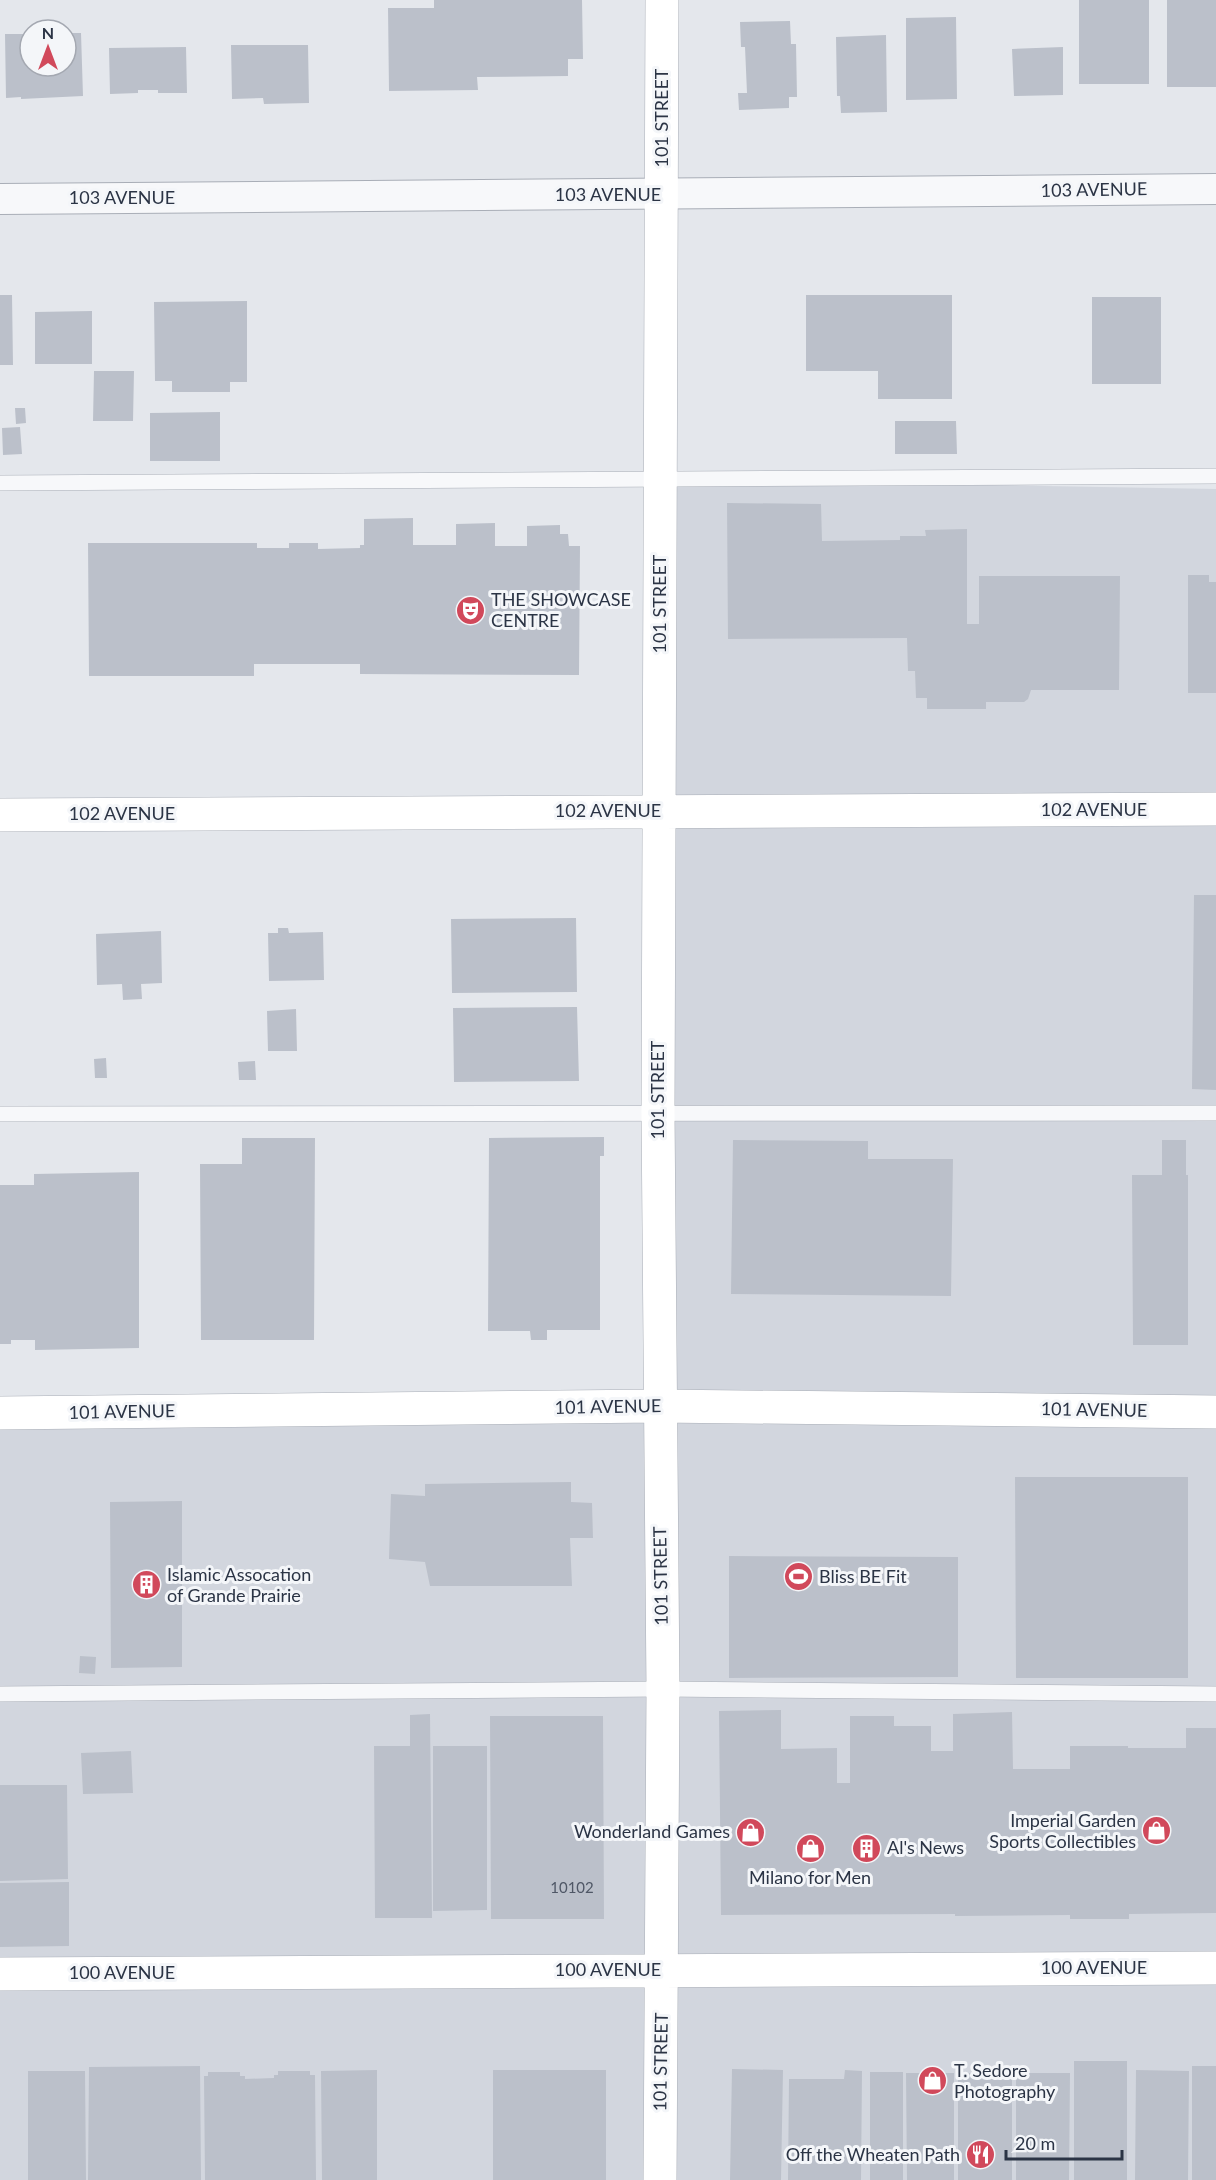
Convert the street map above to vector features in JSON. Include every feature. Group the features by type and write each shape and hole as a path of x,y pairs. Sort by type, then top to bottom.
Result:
{"street":[{"name":"101 STREET","path":"660,2180 663,1689 658,1113 662,0"},
{"name":"103 AVENUE","path":"0,199 1216,189"},
{"name":"102 AVENUE","path":"0,815 1216,809"},
{"name":"101 AVENUE","path":"0,1413 659,1406 1216,1412"},
{"name":"100 AVENUE","path":"0,1974 1216,1968"}],"lane":[{"path":"0,483 1216,476"},
{"path":"0,1114 1216,1113"},
{"path":"0,1694 663,1689 1216,1694"}],"shaded area":[{"path":"661,479 1216,489 1216,2180 0,2180 0,1413 659,1406"}],"building":[{"path":"434,0 582,0 583,59 568,59 568,76 477,77 478,90 389,91 388,8 434,8"},
{"path":"1079,0 1149,0 1149,84 1079,84"},
{"path":"1167,0 1216,0 1216,87 1167,87"},
{"path":"956,17 957,99 906,100 906,18"},
{"path":"790,21 791,44 796,44 797,97 789,97 789,108 739,110 738,93 747,93 745,47 741,47 740,22"},
{"path":"78,33 81,33 83,96 6,98 5,34 18,34 18,78 78,78"},
{"path":"886,35 887,112 841,113 840,96 837,96 836,37"},
{"path":"231,45 308,45 309,103 264,104 263,98 232,99"},
{"path":"186,47 187,93 138,90 138,93 110,94 109,48"},
{"path":"1063,47 1063,95 1014,96 1012,49"},
{"path":"0,295 12,295 13,365 0,365"},
{"path":"806,295 952,295 952,399 878,399 878,371 806,371"},
{"path":"1092,297 1161,297 1161,384 1092,384"},
{"path":"247,301 247,382 230,382 230,392 172,392 172,381 155,381 154,302"},
{"path":"92,311 92,364 35,364 35,312"},
{"path":"94,371 134,371 133,421 93,421"},
{"path":"15,408 25,408 26,423 16,424"},
{"path":"220,412 220,461 150,461 150,413"},
{"path":"895,421 956,421 957,454 895,454"},
{"path":"20,427 22,454 3,455 2,428"},
{"path":"727,503 821,504 822,541 900,540 900,536 926,536 925,530 967,529 967,624 979,624 979,576 1120,576 1119,690 1031,690 1028,699 1024,702 986,702 986,709 927,709 927,698 916,698 915,671 908,671 907,638 728,639"},
{"path":"413,518 413,545 456,545 456,524 495,523 495,546 527,546 527,526 560,525 560,534 568,534 569,546 580,546 579,675 360,674 360,664 254,664 254,676 89,676 88,543 257,543 257,548 289,548 289,543 318,543 318,549 360,548 360,545 364,545 364,519"},
{"path":"1188,575 1209,575 1209,582 1216,582 1216,693 1188,693"},
{"path":"1194,895 1216,895 1216,1090 1192,1089"},
{"path":"576,918 577,992 452,993 451,919"},
{"path":"278,928 288,928 289,933 323,932 324,980 269,981 268,933 278,933"},
{"path":"161,931 162,983 141,984 142,999 123,1000 122,984 97,985 96,934"},
{"path":"577,1007 579,1081 454,1082 453,1008"},
{"path":"296,1009 297,1051 268,1051 267,1011"},
{"path":"106,1058 107,1078 95,1078 94,1059"},
{"path":"255,1061 256,1080 239,1080 238,1062"},
{"path":"604,1137 604,1156 600,1156 600,1330 547,1330 547,1340 531,1340 530,1331 488,1331 489,1138"},
{"path":"242,1138 315,1138 314,1340 201,1340 200,1164 242,1164"},
{"path":"733,1140 868,1141 868,1159 953,1159 951,1296 731,1294"},
{"path":"1162,1140 1186,1140 1188,1345 1133,1345 1132,1175 1162,1175"},
{"path":"139,1172 139,1348 35,1350 35,1340 11,1340 11,1344 0,1344 0,1185 34,1185 34,1174"},
{"path":"1015,1477 1188,1477 1188,1678 1016,1678"},
{"path":"571,1482 571,1502 592,1503 593,1538 570,1538 572,1586 430,1586 425,1562 389,1559 391,1494 425,1496 425,1484"},
{"name":"Islamic Assocation of Grande Prairie","path":"182,1501 182,1667 111,1668 110,1502"},
{"path":"729,1556 958,1557 958,1677 729,1678"},
{"path":"80,1656 96,1657 95,1674 79,1673"},
{"path":"781,1710 781,1749 837,1748 837,1783 850,1783 850,1716 894,1716 894,1726 931,1726 931,1751 953,1751 953,1714 1012,1712 1013,1769 1070,1769 1070,1746 1186,1748 1186,1728 1216,1728 1216,1913 1129,1914 1129,1919 1070,1919 1070,1915 721,1915 719,1711"},
{"path":"430,1714 432,1918 375,1918 374,1746 410,1746 410,1715"},
{"path":"490,1716 603,1716 604,1919 491,1919"},
{"path":"433,1746 487,1746 487,1910 433,1911"},
{"path":"131,1751 133,1793 83,1794 81,1753"},
{"path":"0,1785 67,1785 68,1879 0,1881"},
{"path":"69,1882 69,1946 0,1947 0,1883"},
{"path":"1074,2061 1127,2061 1127,2180 1074,2180"},
{"path":"200,2066 201,2180 88,2180 89,2067"},
{"path":"1192,2066 1216,2066 1216,2180 1192,2180"},
{"path":"732,2069 783,2070 781,2180 730,2180"},
{"path":"377,2070 377,2180 322,2180 321,2071"},
{"path":"493,2070 606,2070 606,2180 493,2180"},
{"path":"845,2070 862,2071 861,2180 788,2180 789,2079 844,2079"},
{"path":"1136,2070 1189,2071 1188,2180 1135,2180"},
{"path":"28,2071 85,2071 86,2180 28,2180"},
{"path":"278,2071 310,2071 310,2075 315,2075 316,2180 205,2180 204,2076 208,2076 208,2072 240,2072 240,2076 245,2076 245,2079 274,2078 274,2075 278,2075"},
{"path":"870,2072 903,2072 903,2180 870,2180"},
{"path":"906,2073 954,2073 954,2180 907,2180"},
{"path":"958,2073 1012,2073 1012,2180 958,2180"},
{"path":"1016,2073 1070,2073 1069,2180 1016,2180"}],"place":[{"name":"THE SHOWCASE CENTRE","path":"470,610"},
{"name":"Bliss BE Fit","path":"798,1577"},
{"name":"Islamic Assocation of Grande Prairie","path":"146,1585"},
{"name":"Imperial Garden Sports Collectibles","path":"1157,1831"},
{"name":"Wonderland Games","path":"751,1832"},
{"name":"Al's News","path":"866,1848"},
{"name":"Milano for Men","path":"810,1849"},
{"name":"T. Sedore Photography","path":"933,2081"},
{"name":"Off the Wheaten Path","path":"981,2155"}]}
